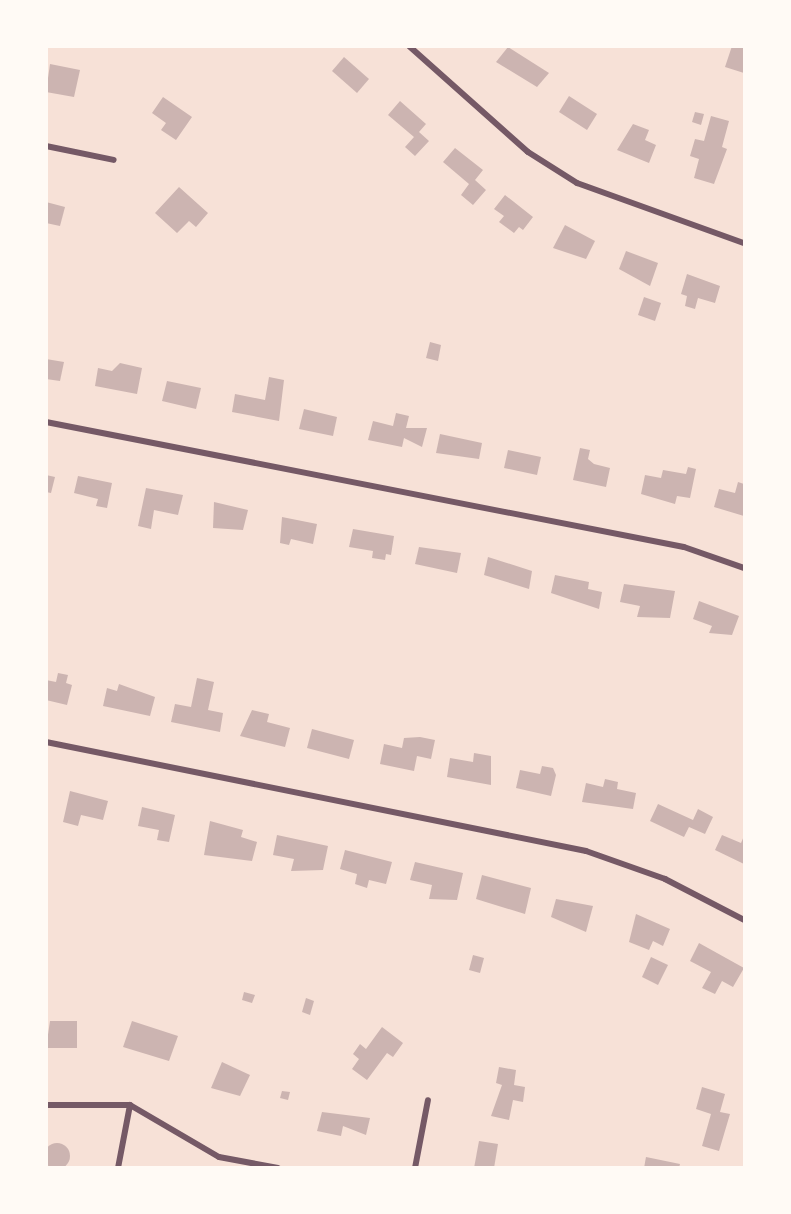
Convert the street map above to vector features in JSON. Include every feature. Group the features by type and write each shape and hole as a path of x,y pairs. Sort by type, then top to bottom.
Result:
{"street":[{"path":"409,46 528,152 577,183 743,242 744,233"},
{"path":"46,146 114,160"},
{"path":"46,423 684,547 744,568"},
{"path":"46,742 586,851 665,879 744,920"},
{"path":"415,1167 428,1100"},
{"path":"46,1105 130,1105 219,1157 278,1167"},
{"path":"118,1167 130,1105"}],"building":[{"path":"732,46 744,46 744,73 725,67"},
{"path":"508,47 549,73 537,87 496,62"},
{"path":"344,57 369,79 357,93 332,71"},
{"path":"50,64 80,70 74,97 46,92"},
{"path":"569,96 597,114 587,130 559,112"},
{"path":"163,97 192,117 176,140 161,130 166,123 152,113"},
{"path":"400,101 426,124 419,132 429,141 415,156 405,147 414,137 388,115"},
{"path":"695,112 704,114 701,125 692,122"},
{"path":"711,116 729,121 722,147 727,149 714,184 694,178 699,159 690,156 695,139 704,141"},
{"path":"633,124 649,130 645,140 656,145 649,163 617,150"},
{"path":"455,148 483,170 475,180 486,190 473,205 461,195 469,184 443,162"},
{"path":"179,187 208,213 196,227 189,221 177,233 155,213"},
{"path":"505,195 533,217 523,230 519,227 514,233 499,222 504,216 494,209"},
{"path":"46,202 65,207 60,226 46,223"},
{"path":"565,225 595,241 586,259 553,248"},
{"path":"626,251 658,263 650,286 619,269"},
{"path":"687,274 720,286 715,303 698,298 695,309 685,306 687,296 681,294"},
{"path":"644,297 661,303 655,321 638,315"},
{"path":"430,342 441,345 438,361 426,358"},
{"path":"46,359 64,362 60,381 46,379"},
{"path":"120,363 142,368 137,394 95,386 98,368 112,371"},
{"path":"269,377 284,380 279,421 232,412 235,394 265,400"},
{"path":"167,381 201,388 196,409 162,401"},
{"path":"304,409 337,417 333,436 299,429"},
{"path":"396,413 409,416 406,428 427,428 422,447 404,438 402,447 368,440 373,421 393,426"},
{"path":"440,434 482,443 479,459 436,453"},
{"path":"580,448 590,450 588,459 594,464 610,468 606,487 573,480"},
{"path":"508,450 541,457 537,475 504,468"},
{"path":"688,467 696,469 690,498 677,496 675,504 641,494 645,475 661,478 663,470 686,474"},
{"path":"46,475 55,477 51,493 46,492"},
{"path":"78,476 112,483 107,508 96,506 98,499 74,493"},
{"path":"738,482 744,484 744,516 714,507 719,489 735,493"},
{"path":"146,488 183,495 178,515 154,510 151,529 138,526"},
{"path":"214,502 248,510 243,530 213,528"},
{"path":"282,517 317,524 313,544 291,539 289,545 280,543"},
{"path":"353,529 394,536 391,555 386,554 385,560 372,558 373,551 349,547"},
{"path":"419,547 461,553 457,573 415,564"},
{"path":"488,557 532,571 529,589 484,575"},
{"path":"555,575 589,582 588,589 602,592 599,609 551,593"},
{"path":"624,584 675,591 670,618 637,617 640,606 620,602"},
{"path":"699,601 739,616 732,635 709,633 712,626 693,619"},
{"path":"58,673 68,675 66,683 72,685 67,705 46,700 46,680 56,682"},
{"path":"197,678 214,682 208,710 223,713 220,732 171,722 175,704 191,707"},
{"path":"119,684 155,697 150,716 103,706 107,688 117,691"},
{"path":"252,710 269,714 267,722 290,728 285,747 240,736"},
{"path":"312,729 354,740 349,759 307,748"},
{"path":"420,737 435,740 431,759 417,756 414,771 380,764 384,744 402,748 404,738"},
{"path":"474,753 491,756 491,785 447,777 450,758 473,762"},
{"path":"542,766 553,768 556,775 551,796 516,788 520,770 540,774"},
{"path":"605,779 618,782 617,789 636,793 633,809 582,802 586,783 603,787"},
{"path":"70,791 108,801 103,820 81,815 78,826 63,822"},
{"path":"658,804 693,820 698,809 713,817 705,834 689,827 684,837 650,821"},
{"path":"142,807 175,815 169,842 157,840 159,830 138,826"},
{"path":"210,821 243,830 241,837 257,842 252,861 204,855"},
{"path":"277,835 328,846 323,870 291,871 294,859 273,855"},
{"path":"722,835 741,843 744,836 744,864 715,850"},
{"path":"345,850 392,862 386,884 369,880 367,888 355,884 357,874 340,869"},
{"path":"415,862 463,873 457,900 429,899 432,885 410,880"},
{"path":"482,875 531,888 525,914 476,899"},
{"path":"556,899 593,906 586,932 551,917"},
{"path":"636,914 670,929 663,946 653,941 649,950 629,942"},
{"path":"699,943 744,968 733,987 722,981 715,994 702,988 711,972 690,961"},
{"path":"473,955 484,958 480,973 469,970"},
{"path":"651,957 668,965 658,985 642,977"},
{"path":"244,992 255,995 252,1003 242,1000"},
{"path":"306,998 314,1001 310,1015 302,1012"},
{"path":"50,1021 77,1021 77,1048 46,1048"},
{"path":"132,1021 178,1036 169,1061 123,1047"},
{"path":"382,1027 403,1043 393,1057 387,1053 367,1080 352,1069 359,1059 353,1054 360,1044 366,1049"},
{"path":"222,1062 250,1075 240,1096 211,1088"},
{"path":"499,1067 516,1070 514,1085 525,1087 523,1102 513,1100 509,1120 491,1116 502,1085 496,1083"},
{"path":"702,1087 725,1094 720,1112 730,1114 719,1151 702,1146 711,1114 696,1109"},
{"path":"282,1091 290,1092 288,1100 280,1098"},
{"path":"322,1112 370,1118 366,1135 343,1126 341,1136 317,1131"},
{"path":"479,1141 498,1144 494,1168 474,1168"},
{"path":"57,1143 66,1147 70,1156 66,1165 57,1169 48,1165 44,1156 48,1147"},
{"path":"646,1157 680,1164 679,1168 644,1168"}]}
